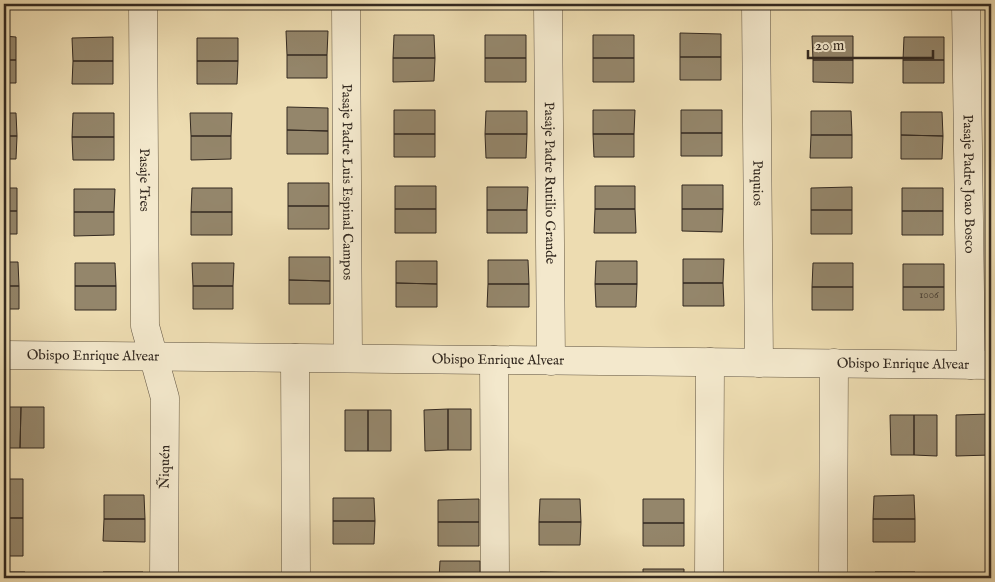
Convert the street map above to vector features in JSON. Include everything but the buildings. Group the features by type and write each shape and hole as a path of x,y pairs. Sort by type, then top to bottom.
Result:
{"street":[{"name":"Pasaje Tres","path":"143,4 145,326 153,357"},
{"name":"Pasaje Padre Luis Espinal Campos","path":"346,4 348,358"},
{"name":"Pasaje Padre Rutilio Grande","path":"548,4 551,361"},
{"name":"Puquios","path":"756,4 759,362"},
{"name":"Pasaje Padre Joao Bosco","path":"966,4 981,365"},
{"name":"Obispo Enrique Alvear","path":"4,355 981,365"},
{"name":"Ñiquén","path":"153,357 165,398 164,578"},
{"path":"295,358 296,578"},
{"path":"494,360 495,578"},
{"path":"708,578 710,362"},
{"path":"834,363 834,578"}]}
